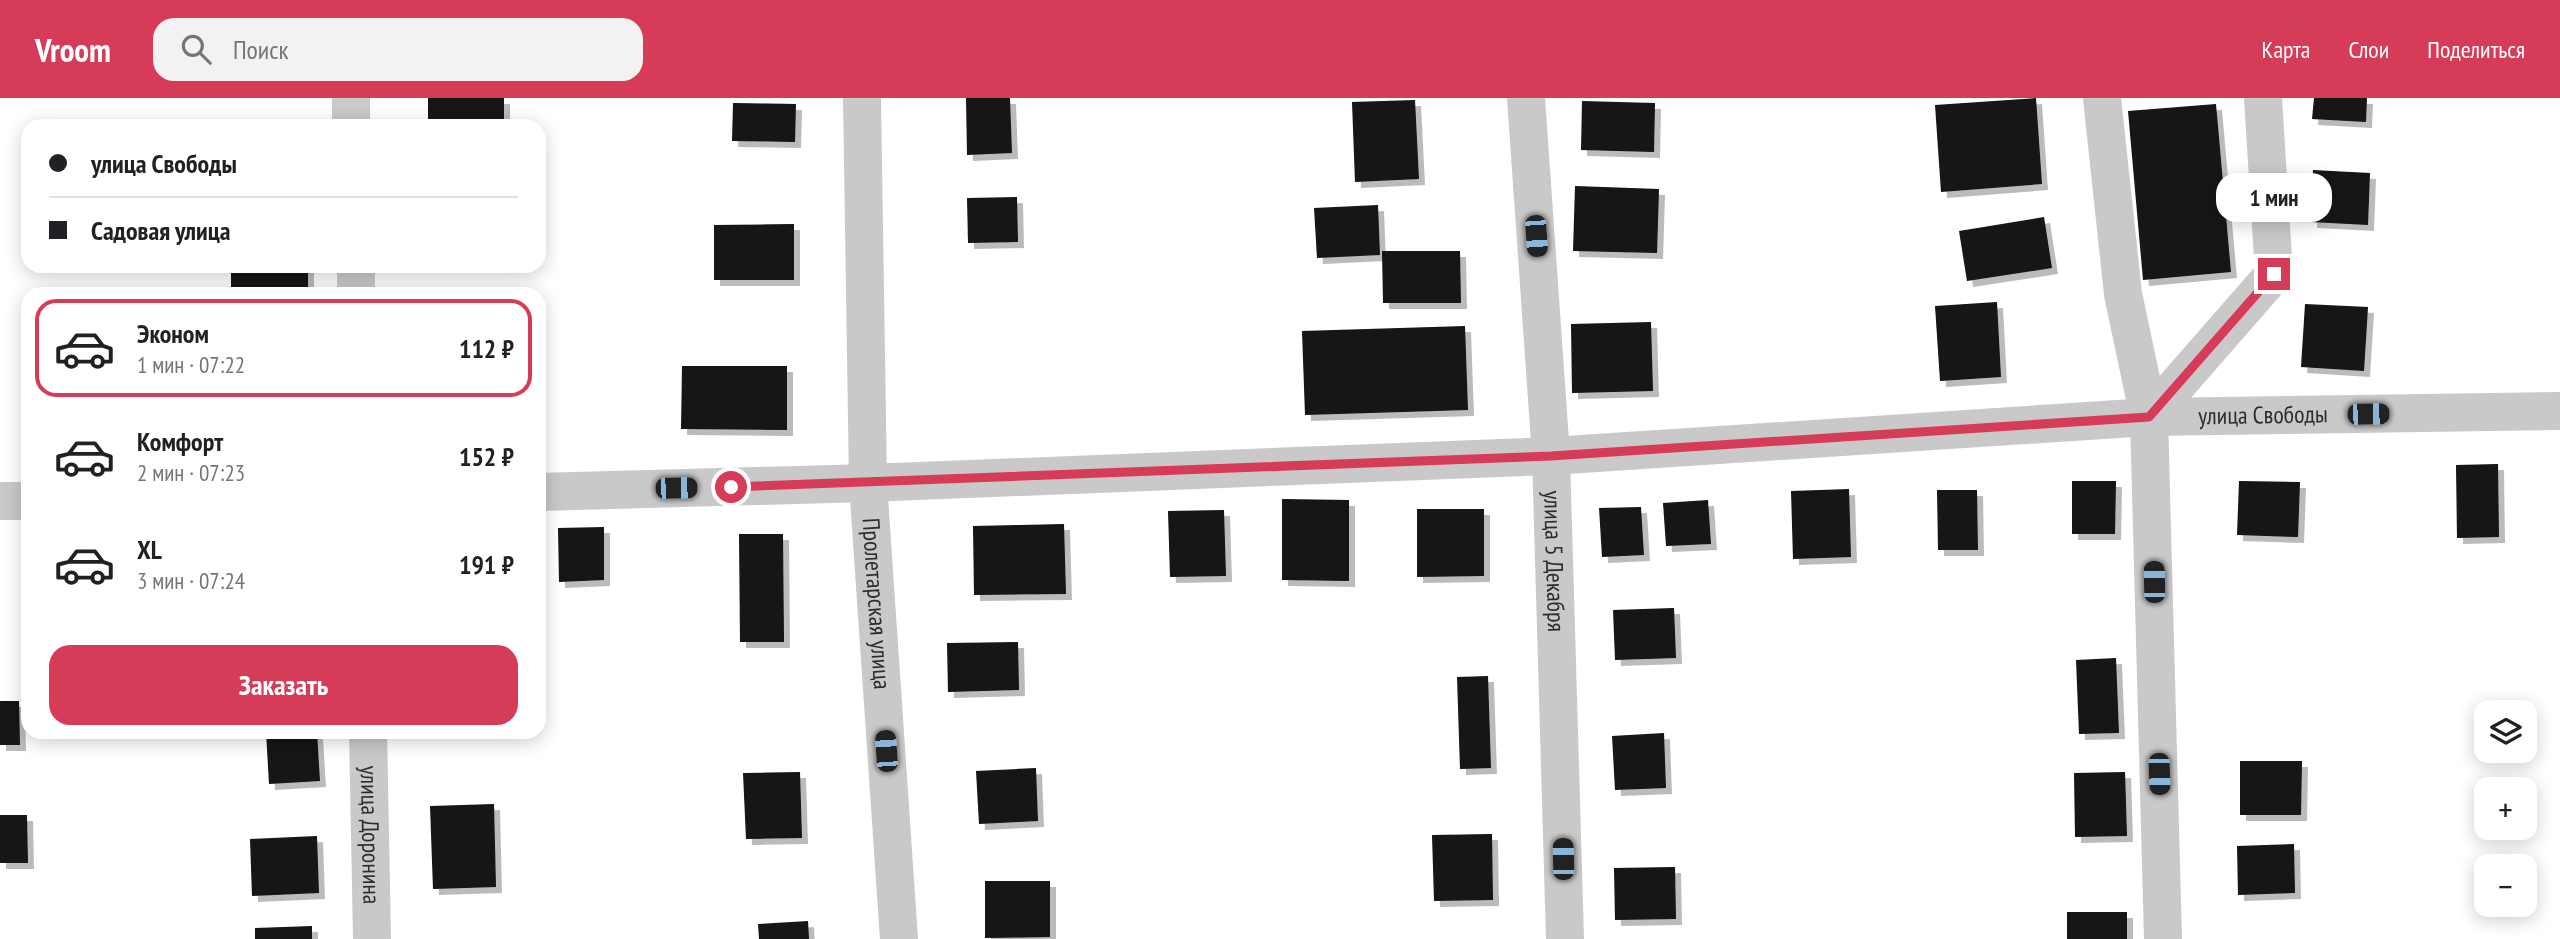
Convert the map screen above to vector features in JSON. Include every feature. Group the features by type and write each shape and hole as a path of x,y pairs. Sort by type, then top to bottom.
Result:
{"street":[{"path":"351,98 351,119"},
{"name":"Пролетарская улица","path":"862,98 868,483 899,939"},
{"name":"улица 5 Декабря","path":"1526,98 1551,456 1565,939"},
{"path":"2102,98 2123,294 2149,417 2163,939"},
{"path":"2149,417 2274,274 2263,98"},
{"name":"улица Свободы","path":"546,492 868,483 1551,456 2149,417 2560,411"},
{"path":"0,501 21,501"},
{"name":"улица Доронина","path":"368,739 372,939"}],"building":[{"path":"428,98 504,98 504,119 428,119"},
{"path":"966,98 1010,98 1012,153 967,155"},
{"path":"2036,98 2042,184 1941,192 1935,105"},
{"path":"2314,98 2367,98 2366,122 2312,119"},
{"path":"1415,100 1419,179 1355,182 1352,102"},
{"path":"1582,101 1655,103 1654,152 1581,150"},
{"path":"733,103 796,104 795,142 732,141"},
{"path":"2216,104 2231,272 2143,280 2128,111"},
{"path":"2313,170 2370,173 2368,225 2311,222"},
{"path":"1575,186 1659,189 1657,253 1573,251"},
{"path":"1017,197 1018,242 968,243 967,198"},
{"path":"1378,205 1380,255 1317,258 1314,208"},
{"path":"2044,217 2052,268 1967,281 1959,231"},
{"path":"794,224 794,280 714,280 714,225"},
{"path":"1382,251 1460,251 1461,303 1383,303"},
{"path":"231,273 308,273 308,287 231,287"},
{"path":"1997,302 2001,377 1940,381 1935,306"},
{"path":"2305,304 2368,307 2364,371 2301,367"},
{"path":"1651,322 1653,391 1572,393 1571,324"},
{"path":"1465,326 1468,410 1305,415 1302,331"},
{"path":"682,366 787,366 787,430 681,429"},
{"path":"2498,464 2499,537 2457,538 2456,465"},
{"path":"2072,481 2116,481 2115,534 2072,534"},
{"path":"2239,481 2300,482 2298,537 2237,535"},
{"path":"1849,489 1851,557 1793,559 1791,491"},
{"path":"1937,490 1977,490 1978,550 1938,550"},
{"path":"1282,499 1349,500 1349,581 1282,580"},
{"path":"1708,500 1711,544 1666,546 1663,503"},
{"path":"1641,507 1644,555 1602,557 1599,508"},
{"path":"1417,509 1484,509 1484,576 1417,577"},
{"path":"1224,510 1226,576 1170,577 1168,511"},
{"path":"1064,524 1066,594 974,595 973,526"},
{"path":"604,527 604,580 559,582 558,528"},
{"path":"739,534 783,534 784,642 740,642"},
{"path":"1674,608 1676,658 1615,660 1613,610"},
{"path":"1018,642 1019,690 948,692 947,643"},
{"path":"2116,658 2119,733 2079,734 2076,660"},
{"path":"1488,676 1491,768 1460,769 1457,677"},
{"path":"0,701 19,701 20,745 0,745"},
{"path":"1664,733 1666,788 1615,790 1612,736"},
{"path":"266,739 317,739 320,781 269,784"},
{"path":"2240,761 2302,761 2301,815 2240,815"},
{"path":"1036,768 1038,821 979,824 976,771"},
{"path":"800,772 802,838 746,839 743,773"},
{"path":"2125,772 2127,836 2075,837 2074,773"},
{"path":"494,804 496,887 433,889 430,806"},
{"path":"0,815 27,815 28,863 0,863"},
{"path":"1492,834 1493,900 1434,901 1432,835"},
{"path":"317,836 319,893 252,896 250,839"},
{"path":"2294,844 2295,893 2238,895 2237,846"},
{"path":"1675,867 1676,919 1615,920 1614,868"},
{"path":"985,881 1050,881 1050,937 985,938"},
{"path":"2067,912 2127,912 2127,939 2067,939"},
{"path":"808,921 809,939 759,939 758,924"},
{"path":"312,926 312,939 255,939 255,928"}],"route":[{"path":"731,487 1551,456 2149,417 2274,274"}]}
